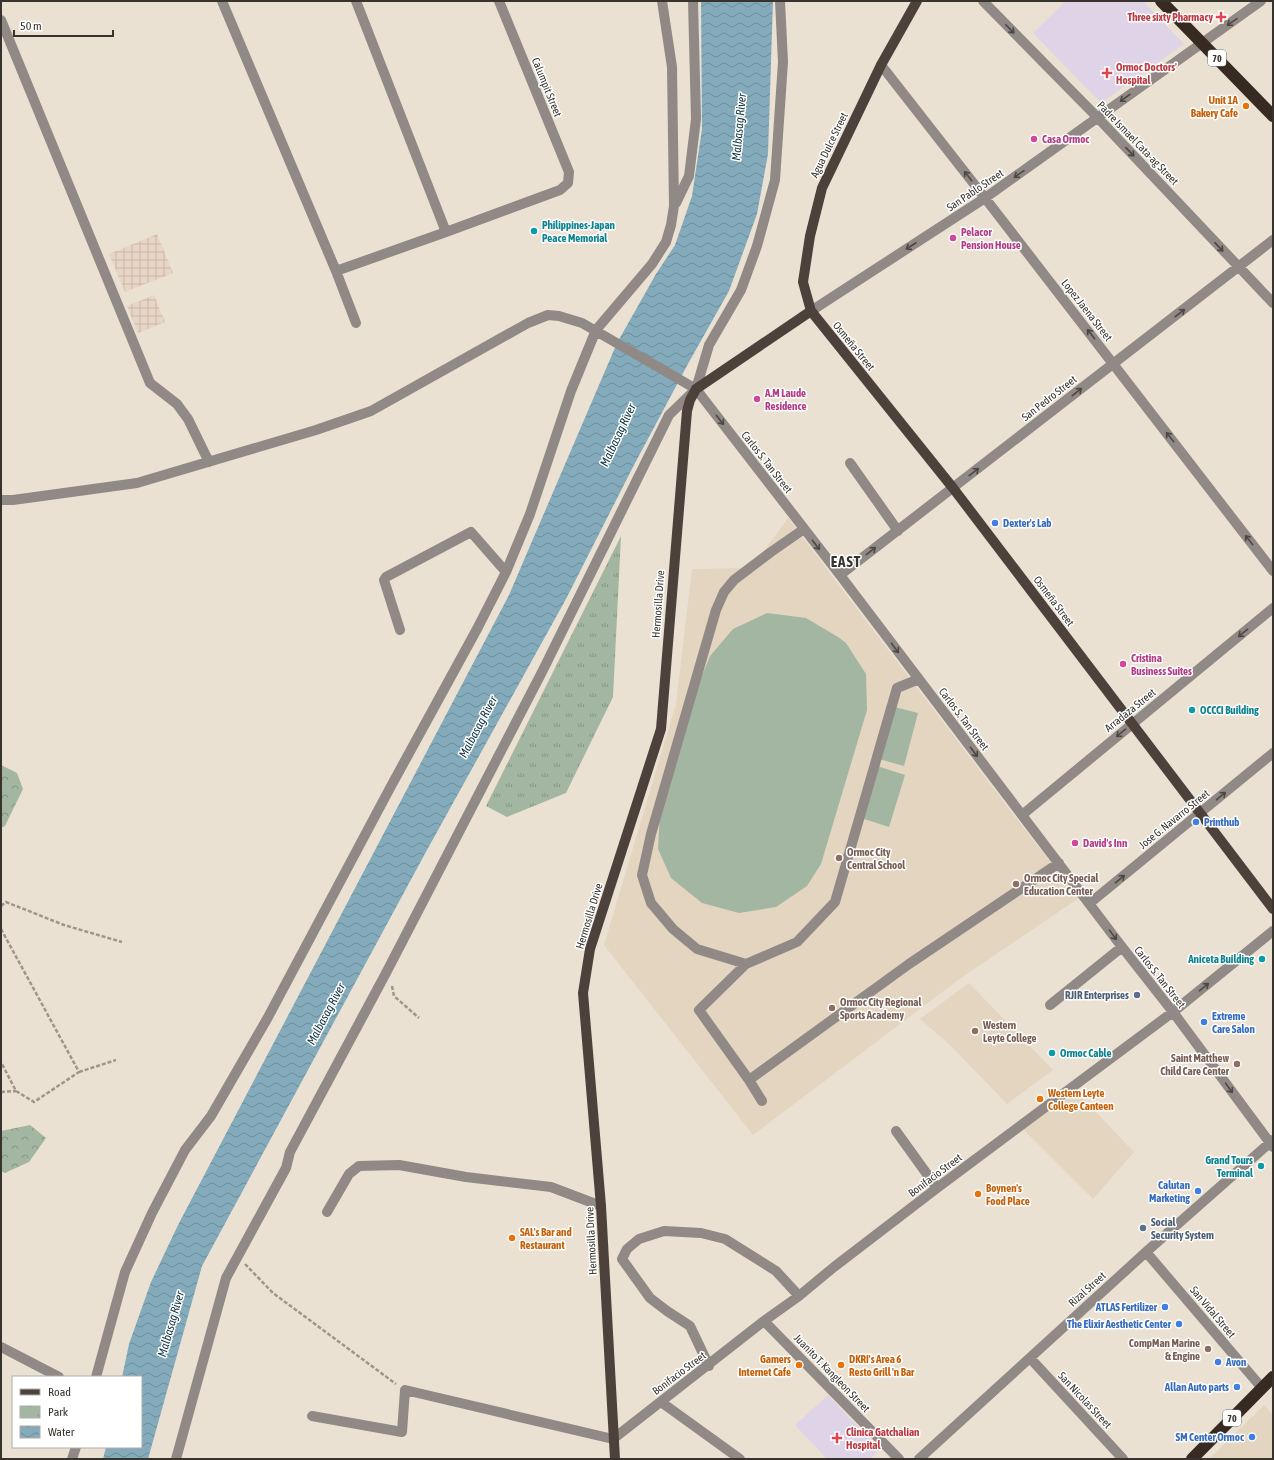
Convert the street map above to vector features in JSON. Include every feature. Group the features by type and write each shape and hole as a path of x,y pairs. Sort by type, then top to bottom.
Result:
{"highway":[{"name":"70","path":"1161,1 1273,116"},
{"name":"70","path":"1192,1459 1273,1377"}],"main road":[{"name":"Agua Dulce Street","path":"811,311 803,282 810,236 822,188 881,65 917,1"},
{"name":"San Pablo Street","path":"696,389 811,311"},
{"name":"Osmeña Street","path":"811,311 953,488 1273,909"},
{"name":"Hermosilla Drive","path":"615,1459 601,1206 583,992 590,949 661,729 687,411 690,400 696,389"}],"street":[{"path":"222,1 356,322"},
{"path":"336,271 446,232 356,1"},
{"name":"Calumpit Street","path":"446,232 560,190 568,183 569,172 500,1"},
{"path":"96,1376 125,1272 152,1213 184,1150 212,1116 267,1019 390,788 477,629 506,572 530,514 571,391 596,330 652,264 666,242 671,226 674,206 672,67 662,1"},
{"path":"674,206 689,176 696,119 693,1"},
{"path":"176,1459 226,1278 286,1168 290,1152 386,974 545,665 669,415 696,389 708,344 741,290 757,246 775,180 783,62 780,1"},
{"name":"Padre Ismael Cata-ag Street","path":"983,1 1098,118 1273,303"},
{"name":"San Pablo Street","path":"811,311 985,198 1261,1"},
{"path":"1,20 150,383 177,404 188,418 209,462"},
{"name":"Lopez Jaena Street","path":"881,65 1273,571"},
{"name":"San Pedro Street","path":"840,575 1273,240"},
{"name":"Carlos S. Tan Street","path":"1,500 13,500 137,483 316,430 371,411 528,323 548,315 559,316 582,323 596,330 696,389 840,575 1090,903 1122,948 1173,1012 1272,1143"},
{"path":"850,463 898,531"},
{"path":"746,964 698,949 673,929 651,903 642,875 651,834 716,610 724,592 734,580 804,529"},
{"path":"400,630 384,580 386,577 471,532 506,572"},
{"name":"Arradaza Street","path":"1022,815 1273,608"},
{"path":"762,1101 749,1080 699,1010 746,964 797,942 835,902 897,688 919,679"},
{"name":"Jose G. Navarro Street","path":"1090,903 1273,753"},
{"path":"749,1080 909,964 1059,863"},
{"name":"Bonifacio Street","path":"613,1439 937,1188 1173,1012 1273,931"},
{"path":"1050,1005 1122,948"},
{"path":"896,1131 937,1188"},
{"name":"Rizal Street","path":"919,1459 1146,1252 1272,1143"},
{"path":"327,1212 349,1174 359,1166 399,1165 466,1177 551,1187 601,1206"},
{"path":"709,1366 690,1326 650,1298 622,1259 628,1249 639,1239 664,1232 679,1231 701,1233 725,1239 776,1271 799,1296"},
{"name":"San Vidal Street","path":"1146,1252 1262,1388"},
{"name":"Juanito T. Kangleon Street","path":"764,1321 899,1459"},
{"path":"1,1347 57,1376"},
{"name":"San Nicolas Street","path":"1030,1358 1124,1459"},
{"path":"312,1416 402,1432 405,1390 613,1439"},
{"path":"661,1402 740,1459"},
{"path":"72,1459 76,1448"}],"path":[{"path":"1,906 6,902 64,925 122,942"},
{"path":"1,929 79,1072"},
{"path":"386,974 391,979 394,996 419,1018"},
{"path":"1,1062 16,1091 34,1102 79,1072 116,1060"},
{"path":"1,1092 16,1091"},
{"path":"239,1255 252,1273 273,1293 405,1390"}],"shaded area":[{"name":"Ormoc Doctors' Hospital","path":"1066,1 1143,1 1184,44 1101,103 1033,33"},
{"path":"157,234 173,273 125,292 109,254"},
{"path":"154,295 165,322 138,333 127,306"},
{"name":"Ormoc City Central School","path":"788,518 1016,818 1079,898 961,978 753,1135 604,945 676,704 692,569 752,568"},
{"name":"Western Leyte College","path":"969,983 1053,1070 1007,1104 949,1044 920,1019"},
{"path":"1074,1089 1134,1152 1093,1199 1022,1128"},
{"name":"Clinica Gatchalian Hospital","path":"828,1395 879,1450 870,1459 827,1459 795,1425"},
{"name":"SM Center Ormoc","path":"1264,1405 1273,1415 1273,1459 1209,1459"}],"green space":[{"path":"621,536 613,697 566,793 507,817 486,806"},
{"path":"767,613 806,618 846,643 866,674 867,710 821,864 807,886 776,907 739,913 702,903 671,878 658,849 660,812 695,693 710,656 733,629"},
{"path":"887,705 918,713 904,766 872,757"},
{"path":"1,765 17,773 23,789 5,826 1,828"},
{"path":"874,765 905,775 889,827 858,817"},
{"path":"30,1125 46,1138 29,1162 5,1173 1,1171 1,1131"}],"water":[{"name":"Malbasag River","path":"701,1 773,1 768,154 757,214 729,291 634,465 566,599 427,850 202,1266 148,1459 103,1459 106,1448 142,1448 142,1376 122,1376 129,1344 151,1282 178,1225 509,595 617,343 656,274 675,245 692,196 702,129"}],"place":[{"name":"Three sixty Pharmacy","path":"1221,17"},
{"name":"Ormoc Doctors' Hospital","path":"1107,73"},
{"name":"Unit 1A Bakery Cafe","path":"1246,106"},
{"name":"Casa Ormoc","path":"1034,139"},
{"name":"Philippines-Japan Peace Memorial","path":"534,231"},
{"name":"Pelacor Pension House","path":"953,238"},
{"name":"A.M Laude Residence","path":"757,399"},
{"name":"Dexter's Lab","path":"995,523"},
{"name":"Cristina Business Suites","path":"1123,664"},
{"name":"OCCCI Building","path":"1192,710"},
{"name":"Printhub","path":"1196,822"},
{"name":"David's Inn","path":"1075,843"},
{"name":"Ormoc City Central School","path":"839,858"},
{"name":"Ormoc City Special Education Center","path":"1016,884"},
{"name":"Aniceta Building","path":"1262,959"},
{"name":"RJIR Enterprises","path":"1137,995"},
{"name":"Ormoc City Regional Sports Academy","path":"832,1008"},
{"name":"Extreme Care Salon","path":"1204,1022"},
{"name":"Western Leyte College","path":"975,1031"},
{"name":"Ormoc Cable","path":"1052,1053"},
{"name":"Saint Matthew Child Care Center","path":"1237,1064"},
{"name":"Western Leyte College Canteen","path":"1040,1099"},
{"name":"Grand Tours Terminal","path":"1261,1166"},
{"name":"Calutan Marketing","path":"1198,1191"},
{"name":"Boynen's Food Place","path":"978,1194"},
{"name":"Social Security System","path":"1143,1228"},
{"name":"SAL's Bar and Restaurant","path":"512,1238"},
{"name":"ATLAS Fertilizer","path":"1165,1307"},
{"name":"The Elixir Aesthetic Center","path":"1179,1324"},
{"name":"CompMan Marine & Engine","path":"1208,1349"},
{"name":"Avon","path":"1218,1362"},
{"name":"Gamers Internet Cafe","path":"799,1365"},
{"name":"DKRI's Area 6 Resto Grill 'n Bar","path":"841,1365"},
{"name":"Allan Auto parts","path":"1237,1387"},
{"name":"SM Center Ormoc","path":"1252,1437"},
{"name":"Clinica Gatchalian Hospital","path":"837,1438"}],"district":[{"name":"EAST","path":"846,561"}]}
